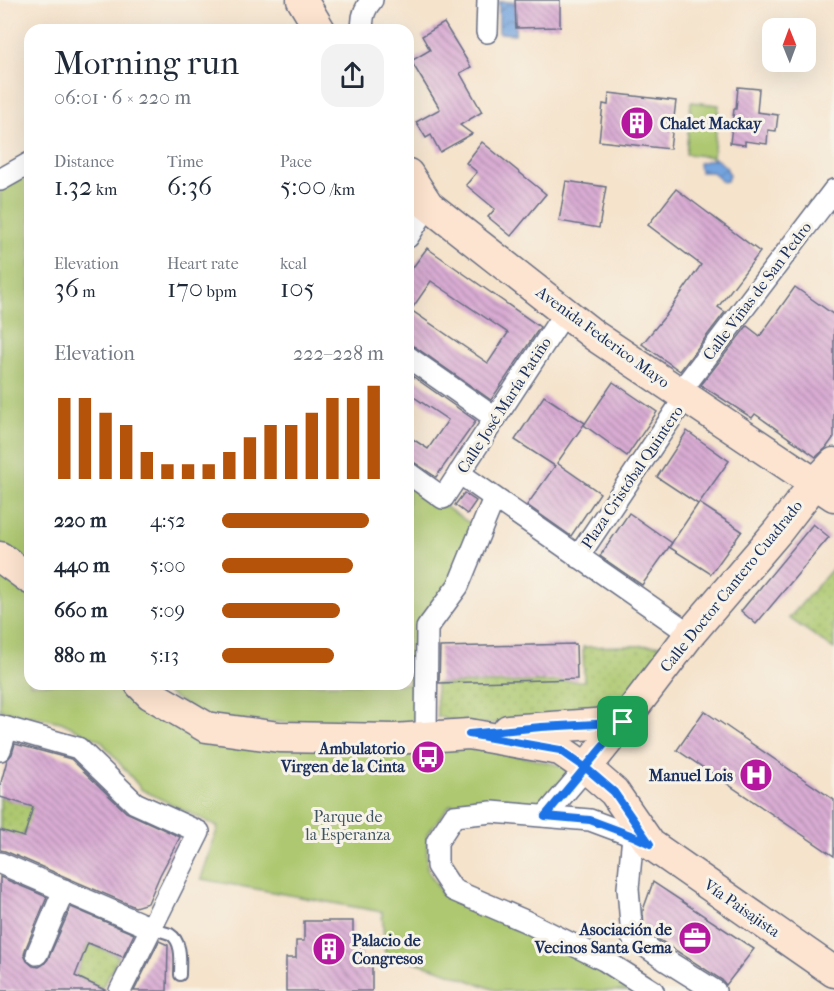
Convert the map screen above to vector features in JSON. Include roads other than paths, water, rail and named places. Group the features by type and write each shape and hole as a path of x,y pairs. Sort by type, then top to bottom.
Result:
{"street":[{"path":"302,0 316,24"},
{"path":"362,24 367,6 372,0"},
{"path":"488,0 488,32"},
{"path":"0,180 24,166"},
{"name":"Avenida Federico Mayo","path":"414,183 428,205 595,336 683,394 828,480"},
{"name":"Calle Viñas de San Pedro","path":"683,394 834,190"},
{"path":"414,227 428,205"},
{"name":"Calle José María Patiño","path":"414,477 443,498 565,312"},
{"path":"414,361 495,418"},
{"name":"Plaza Cristóbal Quintero","path":"578,557 683,394"},
{"path":"459,474 690,634"},
{"name":"Calle Doctor Cantero Cuadrado","path":"586,768 690,634 778,531 828,480"},
{"path":"426,737 427,628 458,586 494,498"},
{"path":"0,557 24,575"},
{"path":"146,690 206,727 279,737 394,739 623,722"},
{"path":"0,750 3,727 78,748 135,803 200,832 120,991"},
{"path":"469,734 560,750 614,792 642,840 628,888 633,937 715,991"},
{"path":"545,816 586,768"},
{"path":"642,840 590,820 492,812 454,816 438,842 437,866 453,890 525,921 604,960 653,991"},
{"name":"Vía Paisajista","path":"642,840 834,972"},
{"path":"0,863 151,928"},
{"path":"37,954 64,890"}],"lane":[{"path":"151,928 170,935 178,942 180,975"}],"water":[{"path":"499,2 515,2 515,34 499,33"},
{"path":"715,158 726,167 729,174 727,181 722,182 713,172 700,172 699,163"}],"place":[{"name":"Chalet Mackay","path":"637,123"},
{"name":"Ambulatorio Virgen de la Cinta","path":"428,757"},
{"name":"Manuel Lois","path":"756,775"},
{"name":"Asociación de Vecinos Santa Gema","path":"695,938"},
{"name":"Palacio de Congresos","path":"329,949"}],"park label":[{"name":"Parque de la Esperanza","path":"348,825"}]}
